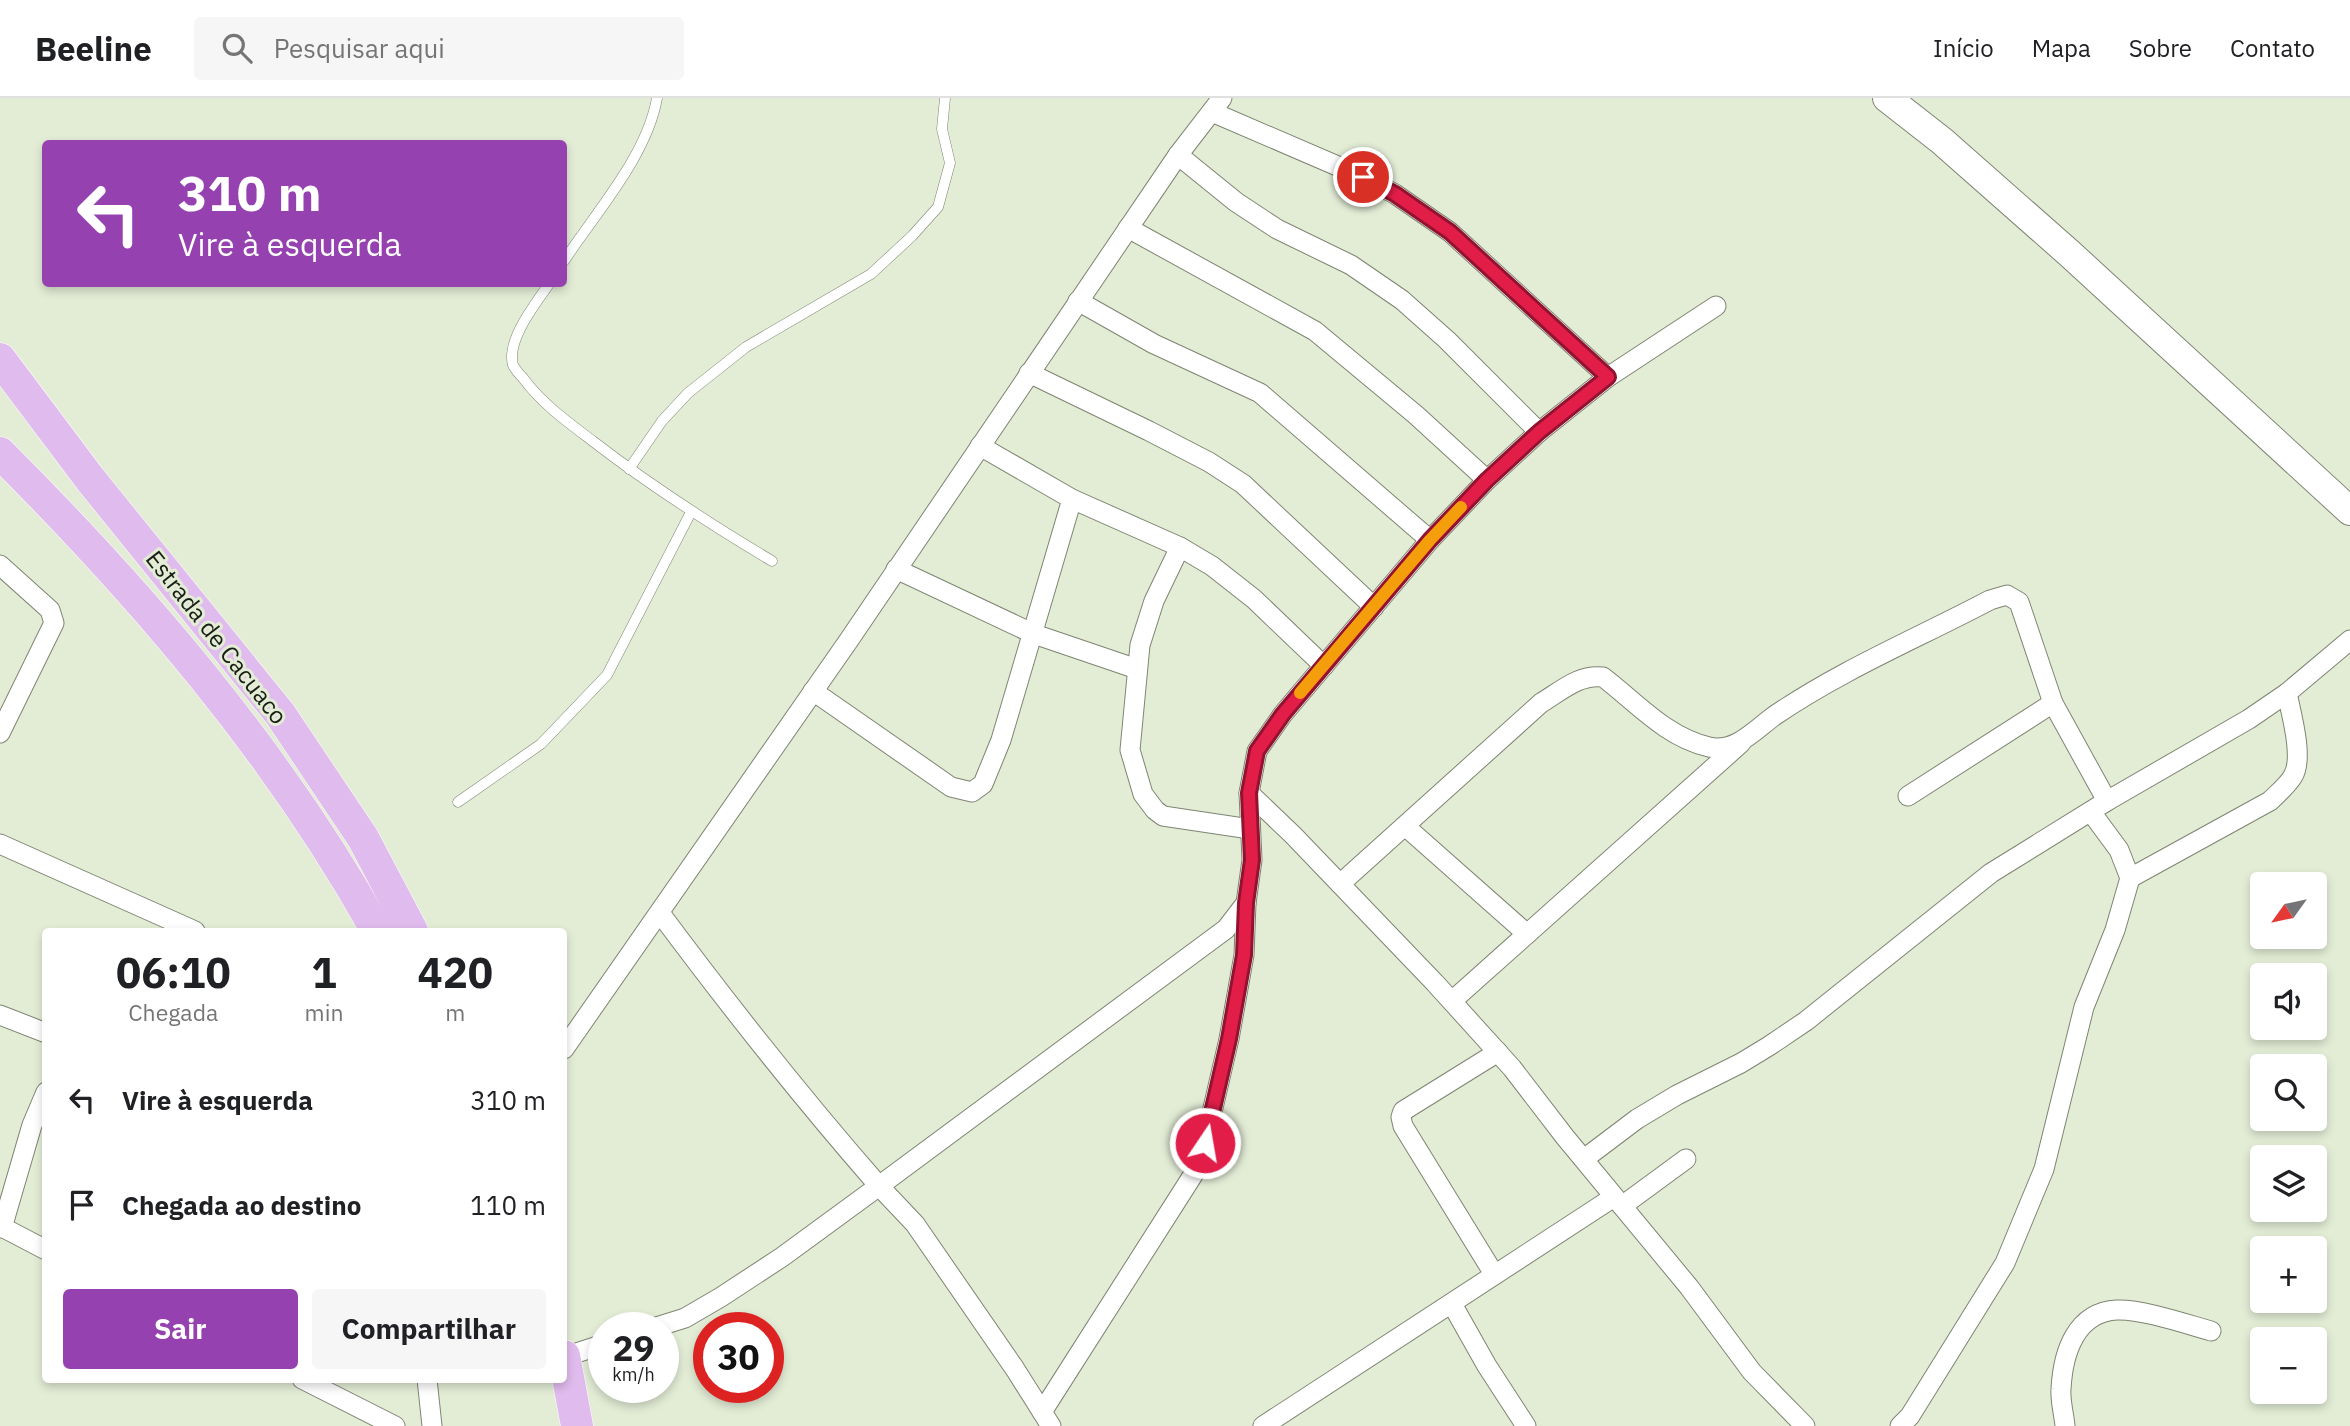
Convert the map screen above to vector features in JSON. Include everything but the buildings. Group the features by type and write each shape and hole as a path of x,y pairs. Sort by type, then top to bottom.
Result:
{"main road":[{"name":"Estrada de Cacuaco","path":"0,359 90,480 280,714 363,838 410,928"},
{"name":"Estrada de Cacuaco","path":"0,453 108,566 233,713 343,869 375,928"},
{"path":"567,1373 577,1426"},
{"path":"549,1383 557,1426"}],"street":[{"path":"1887,98 1942,141 2069,253 2350,512"},
{"path":"567,1045 813,691 1077,301 1178,155 1217,105 1395,194 1450,232 1608,377"},
{"path":"1178,155 1236,202 1277,229 1351,265 1402,300 1447,340 1539,432"},
{"path":"1128,228 1315,331 1416,415 1487,480"},
{"path":"1077,301 1154,344 1260,393 1430,540"},
{"path":"660,914 811,1108 915,1224 1015,1369 1046,1419 1200,1164 1229,1039 1244,955 1246,903 1252,860 1249,793 1257,751 1283,714 1430,540 1487,480 1539,432 1608,377 1716,306"},
{"path":"1028,373 1149,431 1209,462 1243,484 1374,607"},
{"path":"980,446 1072,499 1181,547 1234,582 1324,666"},
{"path":"813,691 951,787 972,792 983,784 1001,740 1072,499"},
{"path":"1181,547 1154,601 1140,645 1130,750 1143,794 1154,810 1163,816 1250,829"},
{"path":"0,565 50,610 54,623 0,733"},
{"path":"896,569 1034,634 1137,669"},
{"path":"1452,1001 1742,741 1809,692 1990,600 2007,595 2019,602 2053,703 2130,878 2115,930 2084,1007 2044,1169 2031,1204 2005,1264 1910,1416 1900,1426"},
{"path":"1584,1159 1637,1119 1677,1095 1741,1063 1806,1021 1991,873 2249,719 2287,693 2350,640"},
{"path":"1340,884 1541,703 1579,679 1603,677 1663,727 1710,747 1726,747 1742,741"},
{"path":"2130,878 2270,801 2295,774 2297,752 2287,693"},
{"path":"1908,796 2053,703"},
{"path":"1249,793 1293,835 1498,1052 1689,1287 1752,1372 1805,1426"},
{"path":"1405,826 1527,934"},
{"path":"0,844 188,928"},
{"path":"679,1320 721,1297 782,1257 879,1186 1226,929 1246,903"},
{"path":"0,1015 42,1031"},
{"path":"1494,1274 1403,1126 1401,1117 1403,1111 1498,1052"},
{"path":"42,1101 32,1125 1,1227 42,1248"},
{"path":"1262,1426 1494,1274 1686,1159"},
{"path":"1452,1304 1487,1366 1526,1426"},
{"path":"2065,1426 2061,1389 2067,1355 2080,1325 2098,1312 2120,1310 2211,1331"},
{"path":"567,1356 588,1349"},
{"path":"310,1383 395,1426"},
{"path":"427,1383 432,1426"}],"lane":[{"path":"567,256 644,141 657,98"},
{"path":"629,469 662,421 688,393 746,347 871,274 912,236 938,207 950,163 942,129 945,98"},
{"path":"547,287 521,325 514,348 513,365 533,392 629,469 691,512 772,561"},
{"path":"458,802 541,744 607,675 691,512"}],"slow traffic":[{"path":"1300,693 1461,507"}],"route":[{"path":"1205,1143 1229,1039 1244,955 1246,903 1252,860 1249,793 1257,751 1283,714 1430,540 1487,480 1539,432 1608,377 1450,232 1395,194 1363,177"}]}
